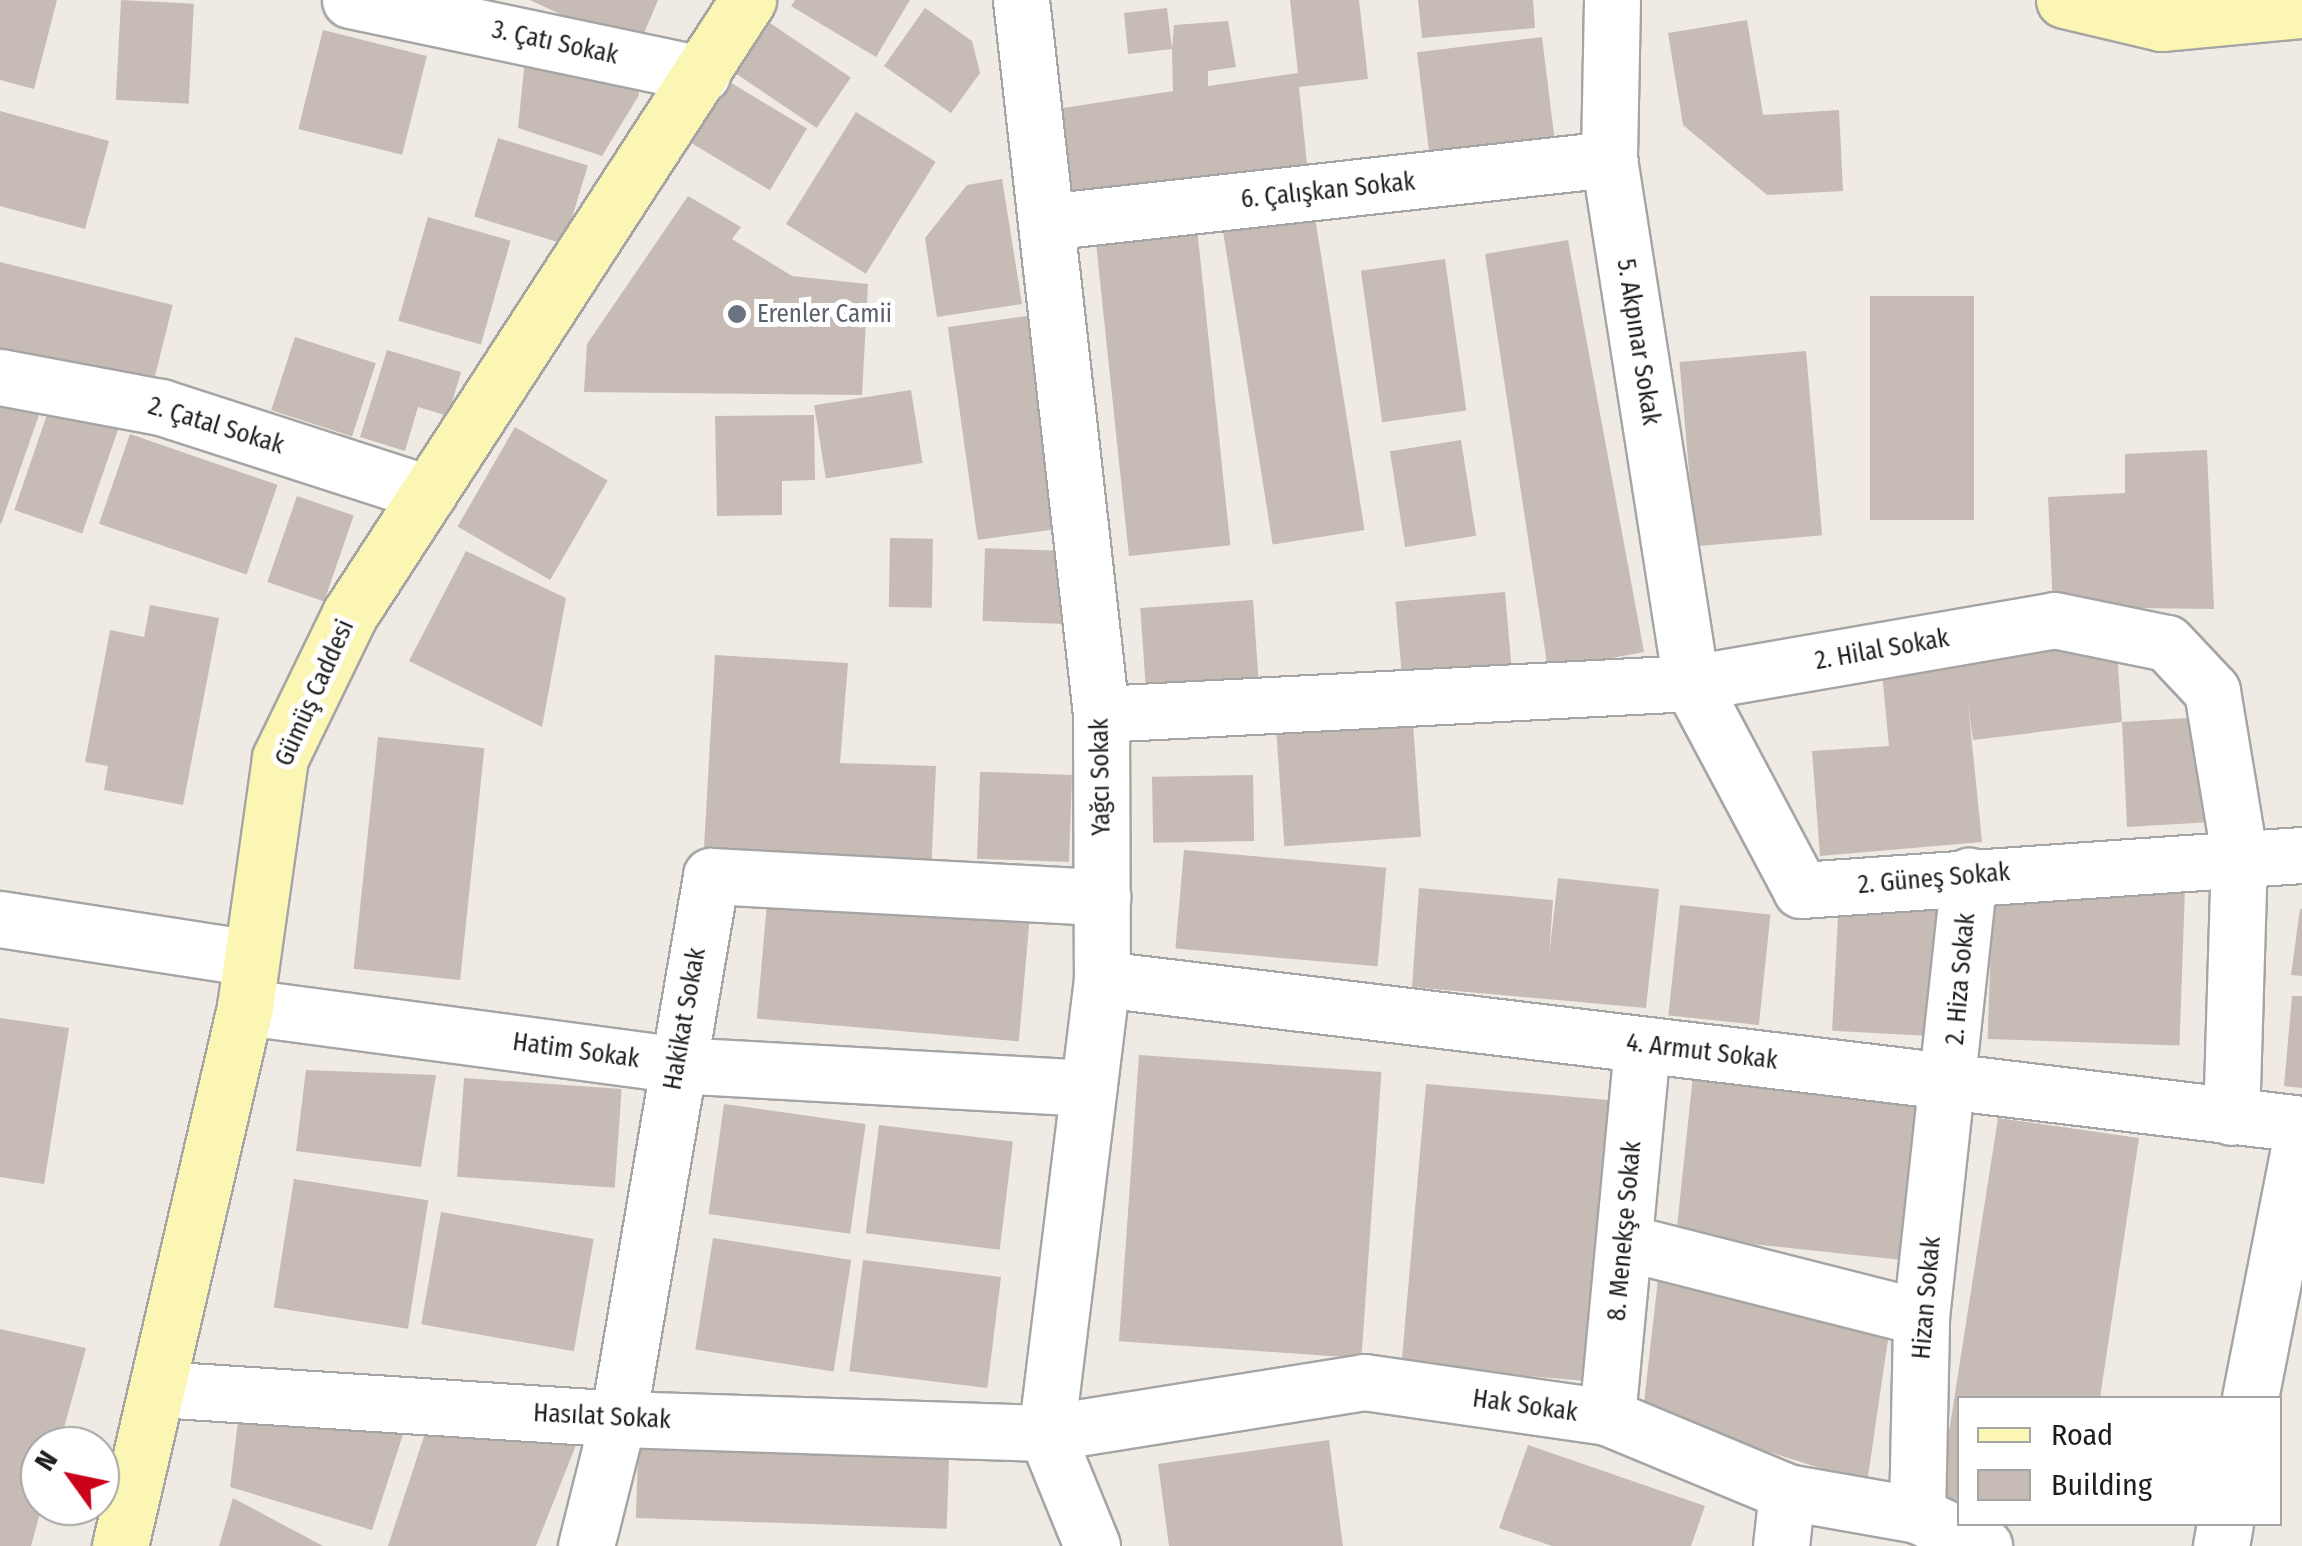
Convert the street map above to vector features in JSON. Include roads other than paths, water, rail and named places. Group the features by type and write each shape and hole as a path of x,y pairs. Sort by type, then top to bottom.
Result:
{"street":[{"name":"3. Çatı Sokak","path":"350,0 499,15 702,74"},
{"name":"Gümüş Caddesi","path":"120,1546 248,982 280,758 350,614 748,0"},
{"name":"Yağcı Sokak","path":"1021,0 1101,714 1102,979 1046,1433 1092,1546"},
{"name":"5. Akpınar Sokak","path":"1612,0 1609,159 1690,683"},
{"path":"2064,0 2160,23 2302,10"},
{"name":"6. Çalışkan Sokak","path":"1046,222 1609,159"},
{"name":"2. Çatal Sokak","path":"0,377 161,407 428,494"},
{"name":"2. Hilal Sokak","path":"1101,714 1690,683 2054,620 2168,643 2212,692 2240,854 2231,1117"},
{"name":"2. Güneş Sokak","path":"1690,683 1801,890 2240,854 2302,854"},
{"name":"Hakikat Sokak","path":"586,1546 618,1420 711,876 1102,896"},
{"name":"2. Hiza Sokak","path":"1952,1083 1970,876"},
{"name":"Hatim Sokak","path":"0,919 248,982 677,1065 1088,1088"},
{"name":"4. Armut Sokak","path":"1102,979 2302,1124"},
{"name":"8. Menekşe Sokak","path":"1607,1417 1642,1045"},
{"name":"Hizan Sokak","path":"1917,1515 1922,1317 1952,1083"},
{"path":"2250,1396 2302,1132"},
{"path":"1624,1242 1922,1317"},
{"name":"Hak Sokak","path":"1046,1433 1364,1382 1607,1417 1786,1492 1917,1515 1984,1546"},
{"name":"Hasılat Sokak","path":"158,1389 618,1420 1046,1433"},
{"path":"1781,1546 1786,1492"}],"place":[{"name":"Erenler Camii","path":"737,314"}]}
